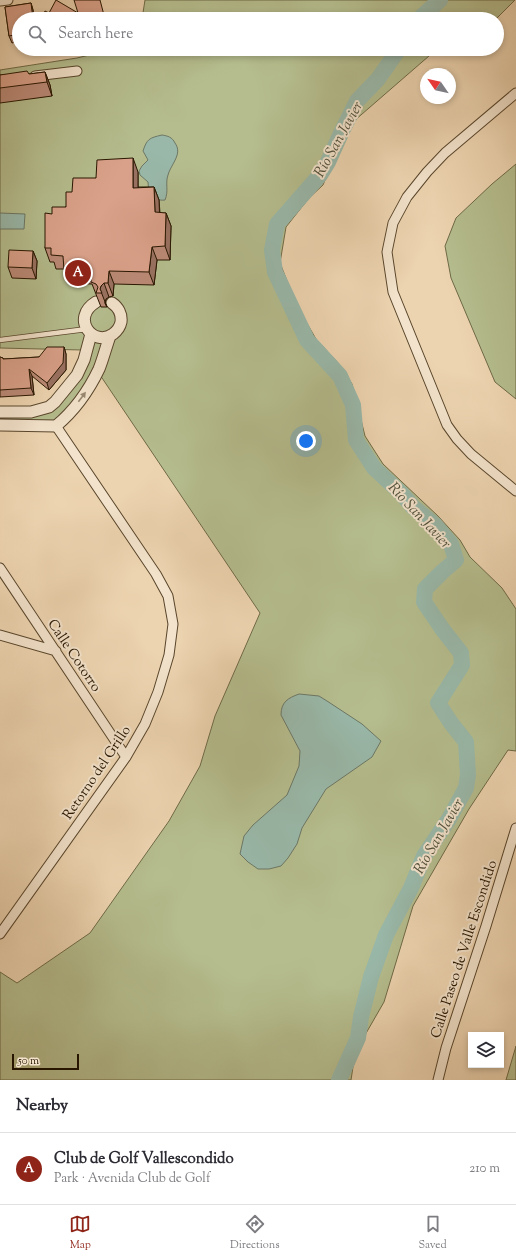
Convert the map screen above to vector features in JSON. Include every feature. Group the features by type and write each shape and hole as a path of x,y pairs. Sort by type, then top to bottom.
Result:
{"street":[{"path":"0,1 8,0"},
{"path":"23,77 77,71"},
{"path":"516,93 445,153 427,172 407,197 393,223 387,252 393,292 447,425 457,439 471,454 516,491"},
{"path":"96,302 90,305 86,310 84,323 89,332 100,338 110,336 119,328 121,315 112,303"},
{"path":"0,412 31,412 49,407 55,402 77,375 84,360 89,332"},
{"path":"0,425 52,426 69,413 90,386 99,368 110,336"},
{"path":"55,402 69,413"},
{"path":"41,409 52,426"},
{"name":"Retorno del Grillo","path":"0,934 126,757 145,724 158,692 169,655 173,624 168,596 156,574 52,426"},
{"name":"Calle Cotorro","path":"0,568 126,757"},
{"path":"0,634 56,651"},
{"name":"Calle Paseo de Valle Escondido","path":"438,1080 446,1048 516,828"}],"lane":[{"path":"0,340 89,332"}],"green space":[{"path":"145,0 515,0 503,12 143,12"},
{"path":"85,56 429,56 354,121 334,158 323,185 309,198 286,227 280,263 297,306 316,339 339,364 352,384 365,436 383,464 438,516 460,540 470,557 502,588 516,609 516,751 508,750 469,809 413,906 384,1002 361,1042 353,1067 351,1080 0,1080 0,972 17,983 90,933 169,821 200,766 215,716 260,613 98,372 56,426 0,425 0,412 49,407 77,375 82,350 0,348 0,70"},
{"path":"516,164 516,399 495,382 451,278 445,246 456,218"},
{"path":"516,1046 516,1080 506,1080"}],"shaded area":[{"path":"162,135 173,139 178,151 176,159 169,171 165,200 157,199 149,195 148,182 140,175 139,171 148,160 143,151 147,141 151,138"},
{"path":"0,213 25,214 24,229 0,229"},
{"path":"299,694 319,696 362,724 381,741 372,757 326,789 302,828 297,844 281,866 269,869 258,869 240,854 244,836 253,825 287,795 299,766 300,751 281,715 281,711 286,701"}],"building":[{"path":"56,0 76,12 50,12"},
{"path":"74,0 100,0 103,12 78,12"},
{"path":"31,3 32,12 12,12 12,35 9,36 5,7"},
{"path":"27,71 29,74 45,72 47,82 0,88 0,75"},
{"path":"133,158 133,188 154,187 155,212 166,213 165,246 152,247 149,272 109,271 108,283 104,283 101,286 100,289 102,293 96,293 98,287 96,284 91,282 91,270 64,270 63,256 51,255 51,248 45,248 45,213 52,214 52,207 66,207 66,192 72,192 73,178 96,178 97,160"},
{"path":"9,250 33,251 32,268 8,267"},
{"path":"47,347 64,347 63,363 47,383 29,369 31,388 0,390 0,357 3,359 39,357"}],"waterway":[{"name":"Río San Javier","path":"427,12 440,0"},
{"name":"Río San Javier","path":"339,1080 358,1038 361,1017 371,977 386,935 411,888 424,856 449,819 466,788 468,775 466,742 438,703 462,665 461,653 424,602 425,589 456,560 451,544 435,525 413,507 402,494 374,468 356,440 353,405 340,376 307,340 275,272 272,250 277,224 320,175 328,162 357,101 378,79 394,56"}],"place":[{"name":"Club de Golf Vallescondido","path":"78,273"}]}
